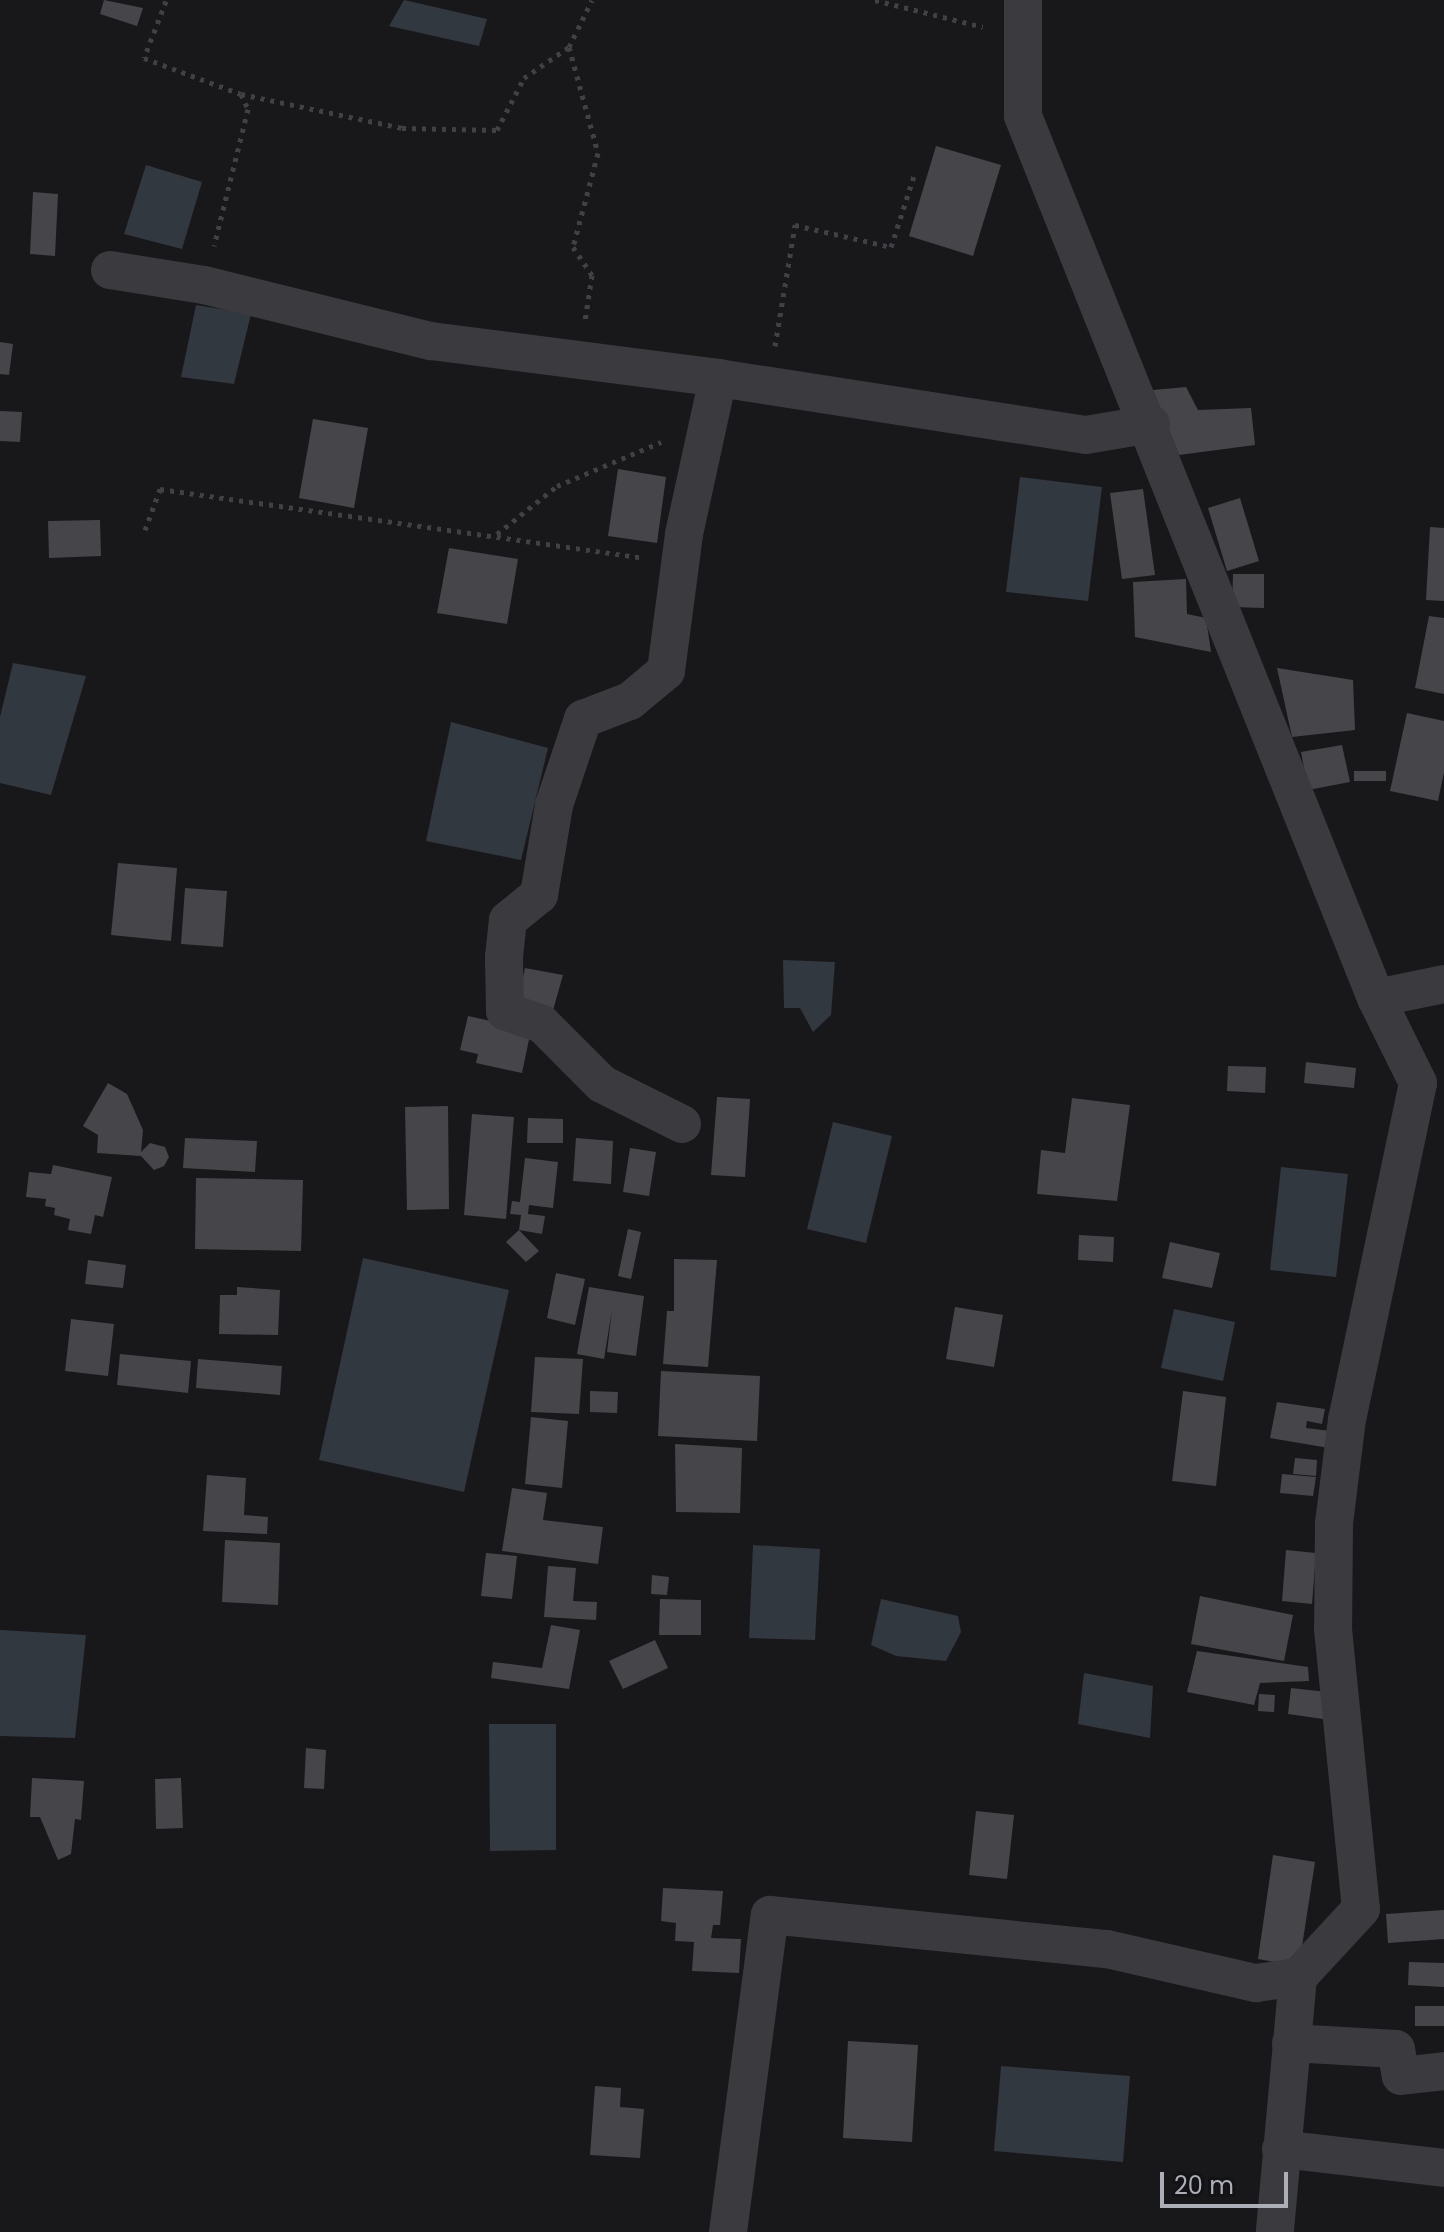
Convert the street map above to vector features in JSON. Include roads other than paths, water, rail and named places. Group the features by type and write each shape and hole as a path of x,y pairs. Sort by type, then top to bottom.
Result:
{"street":[{"path":"1023,16 1023,116 1151,424 1376,998 1418,1083 1347,1419 1334,1524 1333,1629 1361,1909 1298,1977 1275,2232"},
{"path":"110,270 204,285 431,341 718,378 1086,435 1151,424"},
{"path":"682,1124 602,1084 542,1024 505,1011 504,957 508,920 539,895 554,805 583,719 630,701 666,671 684,534 718,378"},
{"path":"1376,998 1444,984"},
{"path":"728,2232 770,1915 1107,1949 1256,1983 1298,1977"},
{"path":"1291,2043 1396,2049 1401,2076 1444,2071"},
{"path":"1281,2149 1444,2168"}]}
